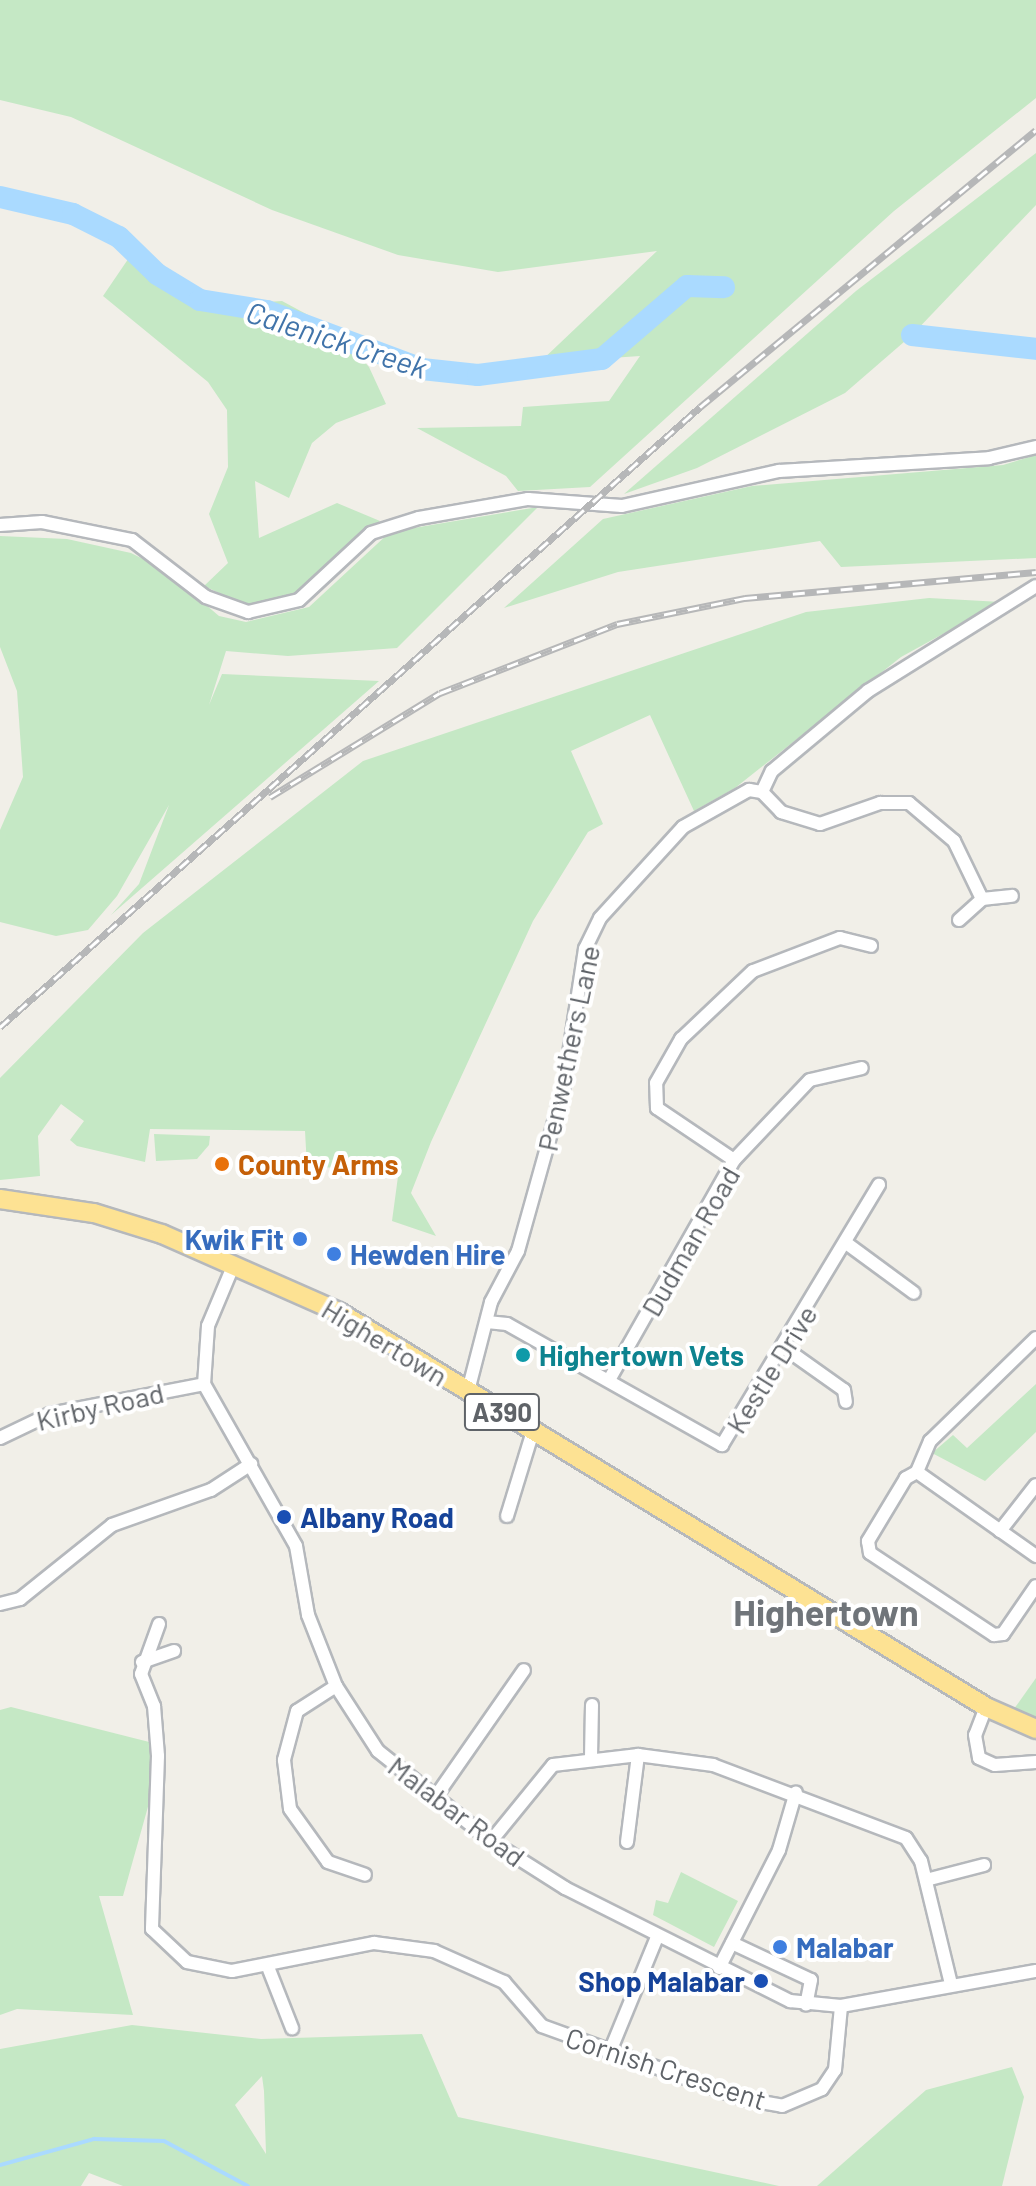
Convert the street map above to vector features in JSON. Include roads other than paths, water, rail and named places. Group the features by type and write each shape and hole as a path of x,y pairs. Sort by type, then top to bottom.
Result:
{"highway":[{"name":"Highertown","path":"0,1199 94,1213 234,1264 339,1312 986,1707"},
{"name":"A390","path":"986,1707 1036,1729"}],"street":[{"path":"0,525 42,522 132,540 206,597 248,612 299,600 371,533 419,518 528,499 622,506 779,471 989,458 1036,447"},
{"path":"982,899 954,841 909,803 880,803 820,824 781,812 762,792 772,771 868,691 1036,586"},
{"name":"Penwethers Lane","path":"468,1391 487,1322 518,1251 564,1086 585,949 600,918 683,827 749,790 762,792"},
{"path":"959,920 982,899 1012,896"},
{"path":"734,1160 657,1108 656,1083 681,1039 753,971 840,938 871,946"},
{"name":"Dudman Road","path":"609,1380 734,1160 810,1080 862,1068"},
{"name":"Kestle Drive","path":"487,1322 507,1324 722,1445 786,1349 879,1185"},
{"path":"846,1243 914,1293"},
{"path":"204,1384 208,1326 234,1264"},
{"path":"1035,1339 930,1441 917,1472 906,1478 868,1541 870,1553 994,1635 1003,1634 1036,1586"},
{"path":"786,1349 844,1390 846,1402"},
{"name":"Kirby Road","path":"0,1438 50,1414 204,1384"},
{"name":"Malabar Road","path":"204,1384 296,1546 308,1615 336,1686 378,1751 434,1799 491,1841 657,1937 719,1968 806,2005 841,2006 1036,1971"},
{"path":"507,1516 533,1431"},
{"path":"0,1604 20,1599 112,1525 211,1490 251,1464"},
{"path":"917,1472 1036,1556"},
{"path":"1000,1531 1036,1485"},
{"path":"142,1662 159,1624"},
{"path":"142,1662 174,1651"},
{"name":"Cornish Crescent","path":"142,1662 158,1756 152,1929 187,1962 232,1971 268,1967 374,1943 434,1951 504,1982 542,2026 609,2054 782,2106 822,2089 835,2070 841,2006"},
{"path":"434,1799 524,1670"},
{"path":"336,1686 297,1711 284,1760 290,1809 328,1862 365,1875"},
{"path":"591,1757 592,1705"},
{"path":"986,1707 975,1735 979,1758 995,1765 1036,1762"},
{"path":"627,1842 638,1755"},
{"path":"491,1841 541,1773 591,1757 638,1755 713,1765 796,1792 906,1838 926,1880 951,1984"},
{"path":"719,1968 779,1850 796,1792"},
{"path":"926,1880 984,1865"},
{"path":"609,2054 657,1937"},
{"path":"732,1943 811,1980 806,2005"},
{"path":"268,1967 292,2028"}],"waterway":[{"name":"Calenick Creek","path":"0,197 73,214 119,237 157,274 200,300 267,311 422,369 478,375 602,359 687,286 724,287"},
{"name":"Calenick Creek","path":"912,335 1036,349"},
{"path":"0,2165 94,2139 164,2141 248,2186"}],"railway":[{"path":"0,1027 700,407 1036,130"},
{"path":"270,797 440,693 617,624 745,598 1036,572"}],"place":[{"name":"County Arms","path":"222,1164"},
{"name":"Kwik Fit","path":"300,1239"},
{"name":"Hewden Hire","path":"334,1254"},
{"name":"Highertown Vets","path":"523,1355"},
{"name":"Albany Road","path":"284,1517"},
{"name":"Malabar","path":"780,1947"},
{"name":"Shop Malabar","path":"761,1981"}],"district":[{"name":"Highertown","path":"826,1612"}]}
